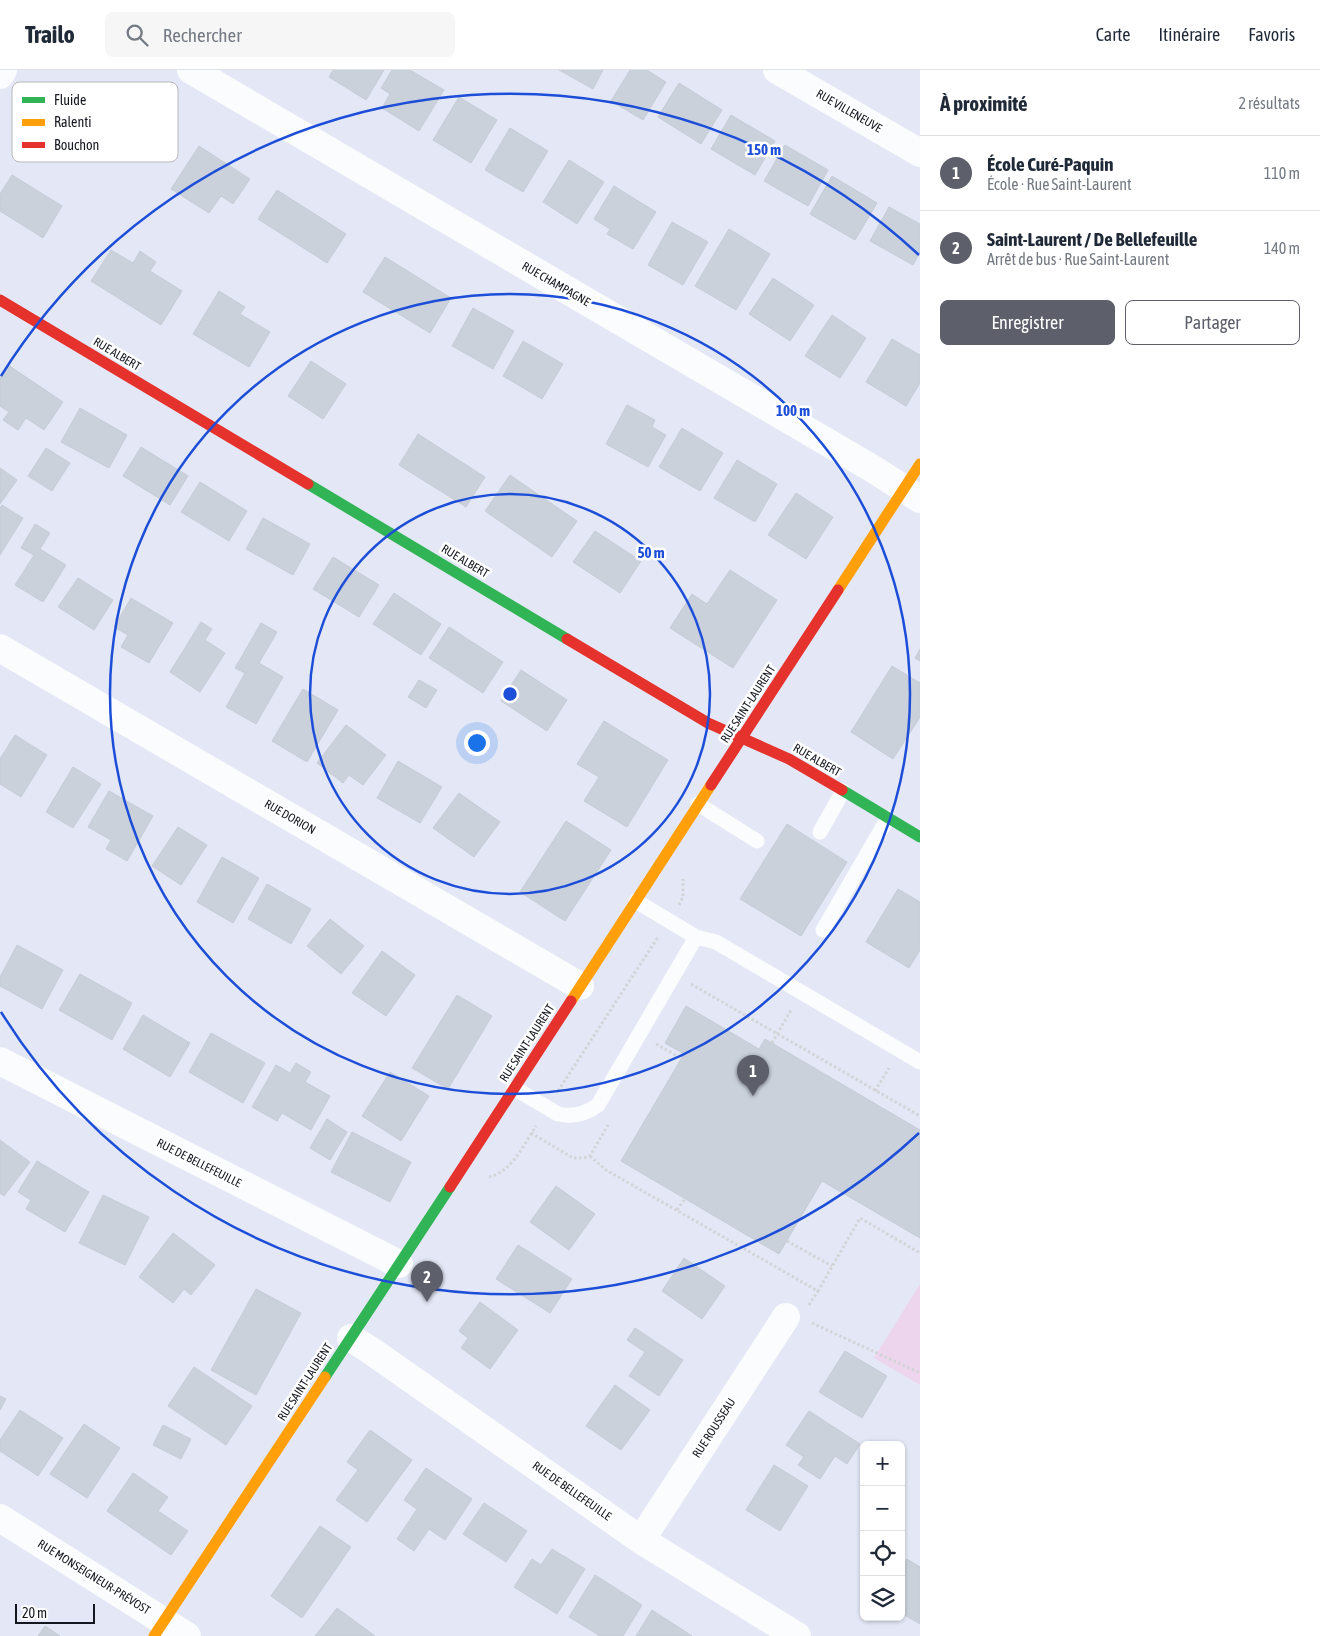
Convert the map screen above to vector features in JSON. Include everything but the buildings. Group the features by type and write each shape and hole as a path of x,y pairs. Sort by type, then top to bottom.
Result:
{"street":[{"path":"0,75 3,70"},
{"name":"RUE CHAMPAGNE","path":"191,70 912,494"},
{"name":"RUE VILLENEUVE","path":"778,70 920,153"},
{"name":"RUE ALBERT","path":"0,300 708,723 789,759 920,837"},
{"name":"RUE SAINT-LAURENT","path":"159,1628 399,1264 698,804 912,494 920,464"},
{"name":"RUE DORION","path":"0,648 580,986"},
{"name":"RUE DE BELLEFEUILLE","path":"0,1061 399,1264"},
{"name":"RUE ROUSSEAU","path":"641,1540 786,1317"},
{"name":"RUE DE BELLEFEUILLE","path":"350,1338 370,1350 641,1540 797,1636"},
{"name":"RUE MONSEIGNEUR-PRÉVOST","path":"0,1518 159,1628 187,1636"}],"lane":[{"path":"820,832 843,791"},
{"path":"698,804 757,842"},
{"path":"823,930 888,818"},
{"path":"636,901 696,937 716,942 920,1062"},
{"path":"514,1088 558,1114 565,1116 584,1113 598,1104 696,937"}],"path":[{"path":"679,906 683,897 683,875"},
{"path":"559,1090 656,940"},
{"path":"689,983 920,1116"},
{"path":"772,1043 780,1028"},
{"path":"656,1044 681,1058"},
{"path":"875,1090 881,1082"},
{"path":"498,1175 513,1161 535,1127"},
{"path":"590,1156 606,1170 818,1291 860,1218 920,1253"},
{"path":"677,1210 685,1198"},
{"path":"787,1241 833,1266"},
{"path":"786,1317 801,1318 920,1373"}],"shaded area":[{"path":"920,1284 920,1385 874,1358"}],"traffic: fast":[{"path":"308,484 567,639"},
{"path":"842,790 920,837"},
{"path":"325,1377 450,1187"}],"traffic: slow":[{"path":"838,590 920,464"},
{"path":"571,1001 711,785"},
{"path":"154,1636 325,1377"}],"traffic: jam":[{"path":"0,300 308,484"},
{"path":"711,785 838,590"},
{"path":"567,639 708,723 789,759 842,790"},
{"path":"450,1187 571,1001"}],"place":[{"name":"École Curé-Paquin","path":"753,1096"},
{"name":"Saint-Laurent / De Bellefeuille","path":"427,1302"}]}
